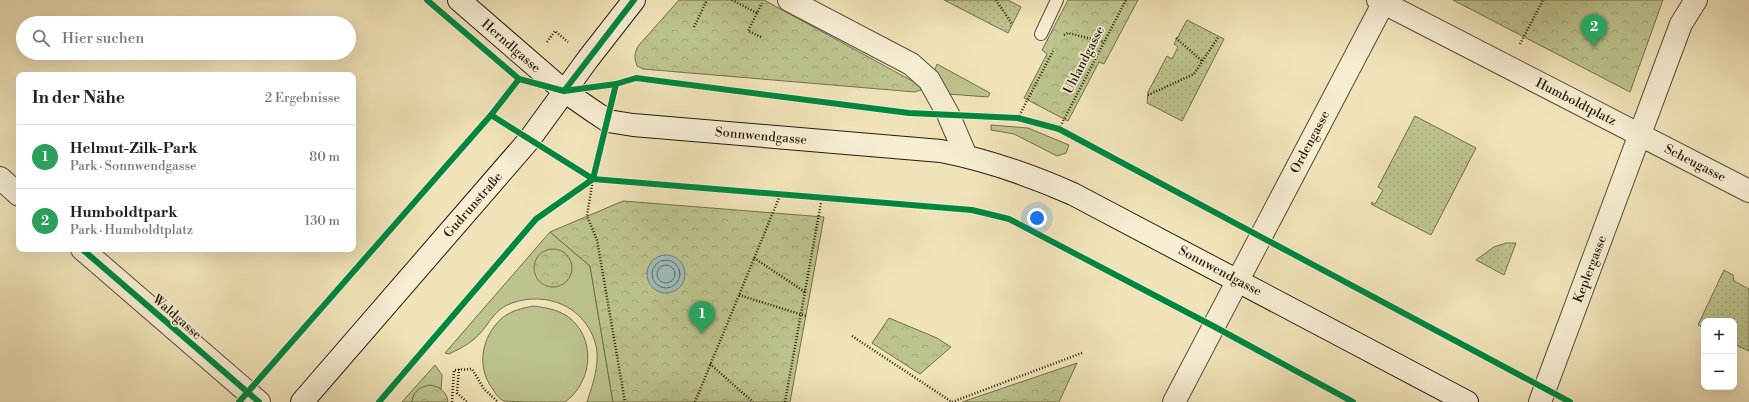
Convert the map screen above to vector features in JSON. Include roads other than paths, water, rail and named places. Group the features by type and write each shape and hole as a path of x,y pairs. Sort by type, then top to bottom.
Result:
{"street":[{"name":"Herndlgasse","path":"458,0 564,91"},
{"name":"Gudrunstraße","path":"302,402 529,140 564,91 634,0"},
{"path":"789,0 911,64 929,80 948,114 966,156"},
{"path":"1641,135 1681,24 1696,0"},
{"name":"Humboldtplatz","path":"1382,1 1641,135"},
{"name":"Ordengasse","path":"1174,402 1382,1"},
{"name":"Sonnwendgasse","path":"564,91 608,120 633,125 916,149 966,156 1021,172 1073,194 1467,402"},
{"name":"Scheugasse","path":"1641,135 1749,191"},
{"name":"Keplergasse","path":"1540,402 1641,135"},
{"path":"0,178 16,192"},
{"name":"Waldgasse","path":"85,252 258,402"}],"lane":[{"path":"1041,34 1057,0"}],"water":[{"path":"666,255 679,261 685,274 679,287 666,293 653,287 647,274 653,261"}],"place":[{"name":"Humboldtpark","path":"1594,47"},
{"name":"Helmut-Zilk-Park","path":"702,334"}]}
